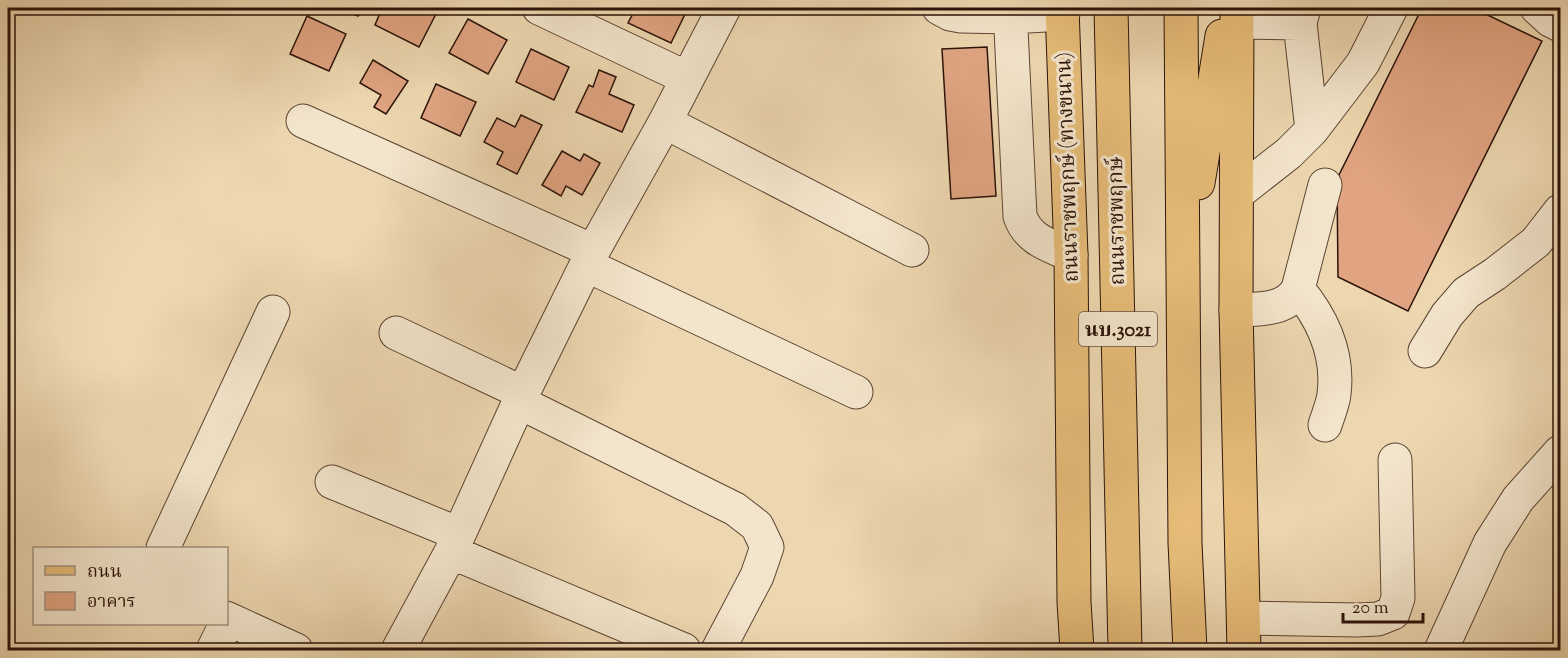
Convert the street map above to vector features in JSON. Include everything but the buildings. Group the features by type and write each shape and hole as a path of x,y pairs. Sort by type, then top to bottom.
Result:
{"main road":[{"name":"ถนนราชพฤกษ์","path":"1111,8 1125,651"},
{"name":"นบ.3021","path":"1181,8 1185,543 1190,651"},
{"path":"1064,10 1117,279"},
{"name":"ถนนราชพฤกษ์ (ทางขนาน)","path":"1064,10 1071,255 1074,602 1077,651"},
{"path":"1183,278 1234,12"},
{"path":"1234,12 1238,193 1236,310 1245,651"},
{"path":"1071,651 1074,602"}],"street":[{"path":"539,8 687,78"},
{"path":"398,651 455,543 521,397 590,258 665,122 724,8"},
{"path":"939,8 950,14 961,16 1064,10"},
{"path":"1238,193 1289,153 1311,130 1363,63 1391,8"},
{"path":"1538,8 1560,25"},
{"path":"1010,12 1020,216 1024,228 1033,237 1071,255"},
{"path":"1234,12 1302,15 1311,130"},
{"path":"303,121 590,258 856,392"},
{"path":"665,122 912,250"},
{"path":"1236,310 1274,308 1293,298 1298,289 1325,185"},
{"path":"1425,351 1447,315 1466,293 1536,242 1560,211"},
{"path":"1298,289 1314,309 1335,364 1334,396 1325,425"},
{"path":"164,547 273,312"},
{"path":"396,333 735,509 757,526 767,547 757,576 718,651"},
{"path":"1441,651 1490,543 1518,499 1560,452"},
{"path":"1244,618 1357,620 1378,619 1393,613 1398,598 1395,460"},
{"path":"332,482 684,651"},
{"path":"228,622 276,646"},
{"path":"213,651 225,625"}]}
